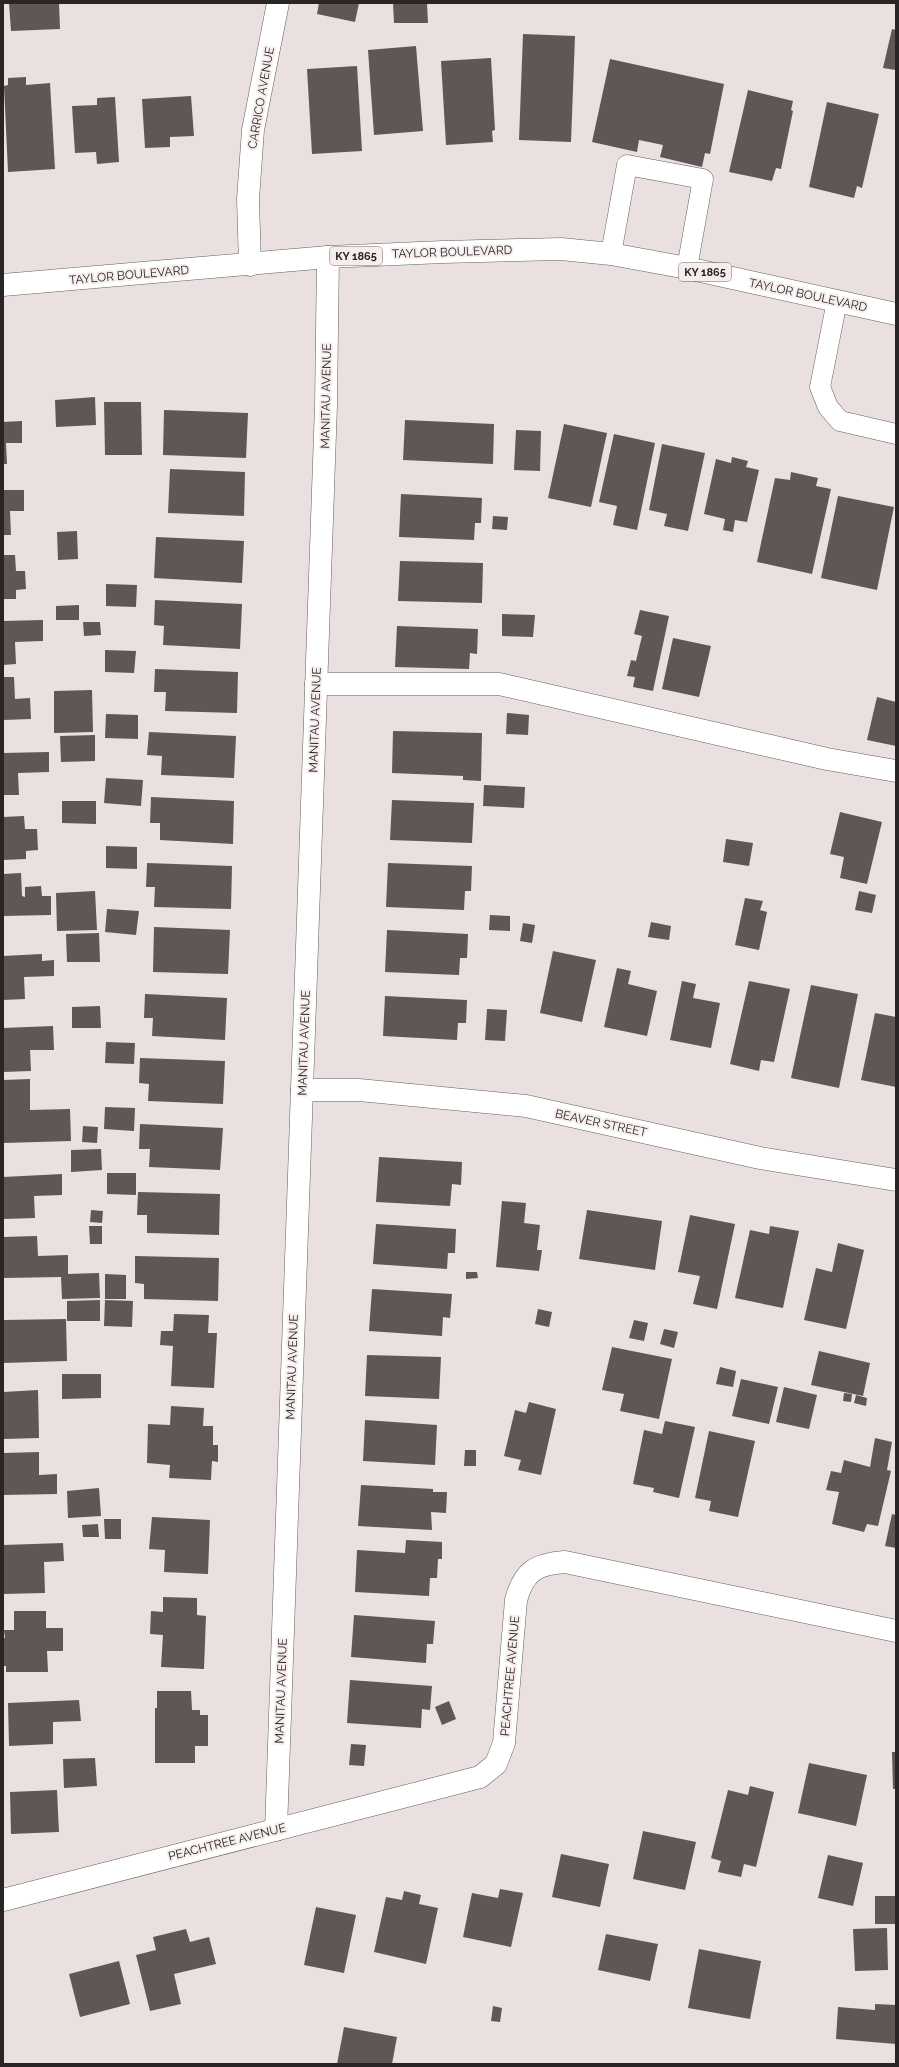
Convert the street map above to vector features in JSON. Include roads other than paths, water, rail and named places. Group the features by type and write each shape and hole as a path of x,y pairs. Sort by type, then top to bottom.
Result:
{"street":[{"name":"CARRICO AVENUE","path":"250,265 248,199 253,130 278,3"},
{"name":"TAYLOR BOULEVARD","path":"3,285 250,265 328,257 518,250 561,250 611,254 687,268 896,314"},
{"name":"MANITAU AVENUE","path":"276,1830 326,405 328,257"},
{"path":"316,684 499,684 827,759 896,771"},
{"name":"BEAVER STREET","path":"302,1090 359,1090 526,1106 760,1158 896,1180"},
{"name":"PEACHTREE AVENUE","path":"3,1900 450,1787 480,1777 496,1764 504,1743 516,1600 520,1585 532,1570 546,1563 565,1562 896,1631"}],"lane":[{"path":"611,254 627,165 703,179 687,268"},
{"path":"837,301 820,387 828,408 840,421 896,434"}]}
